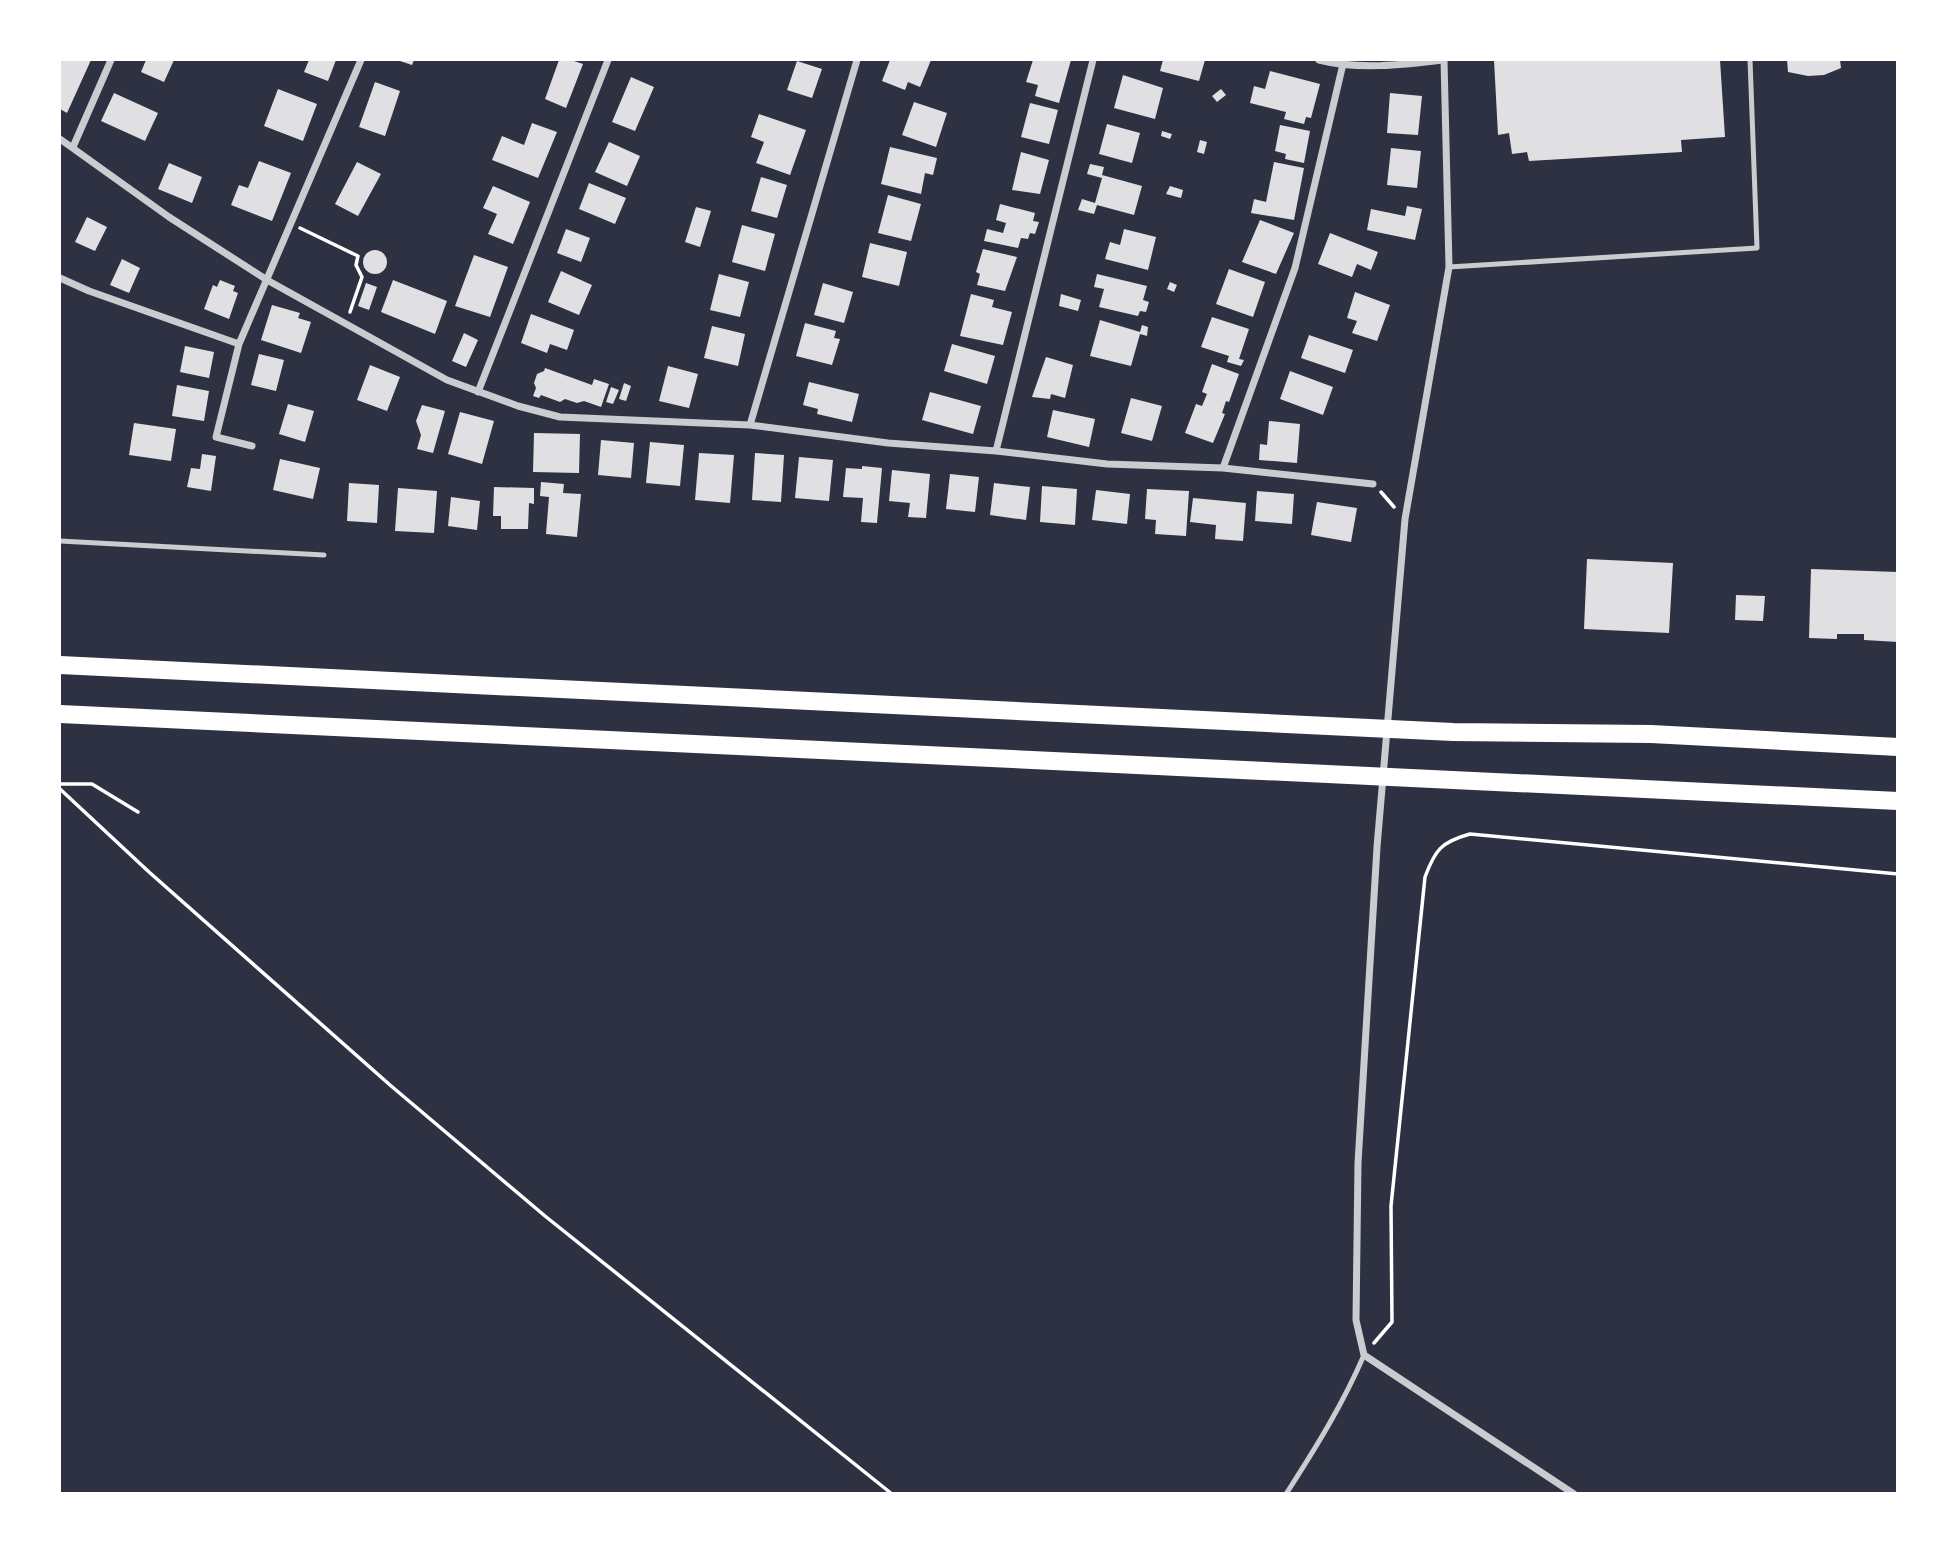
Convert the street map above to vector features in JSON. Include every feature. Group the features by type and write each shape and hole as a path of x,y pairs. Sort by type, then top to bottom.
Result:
{"highway":[{"path":"60,666 1453,732 1651,734 1898,747"},
{"path":"60,714 1898,801"}],"street":[{"path":"73,147 111,60"},
{"path":"252,446 216,437 239,344 361,60"},
{"path":"478,392 608,60"},
{"path":"750,425 857,60"},
{"path":"996,451 1093,60"},
{"path":"1319,60 1343,64 1403,65 1443,60 1449,267 1405,519 1393,648 1377,847 1358,1163 1356,1320 1364,1355 1574,1493"},
{"path":"1223,468 1295,268 1343,64"},
{"path":"60,139 169,217 267,280 447,380 517,406 561,417 750,425 888,443 996,451 1107,464 1223,468 1373,484"},
{"path":"60,278 89,291 239,344"}],"lane":[{"path":"1449,267 1758,248 1750,60"},
{"path":"60,541 324,555"},
{"path":"1286,1493 1316,1448 1352,1384 1364,1355"}],"path":[{"path":"291,224 358,256 356,265 362,277 346,323"},
{"path":"1373,484 1405,519"},
{"path":"60,787 92,784 138,812"},
{"path":"60,787 131,856 390,1085 545,1216 892,1493"},
{"path":"1364,1355 1392,1322 1391,1206 1424,877 1433,855 1449,839 1470,834 1898,874"}],"building":[{"path":"61,60 91,60 67,113 60,109"},
{"path":"146,60 174,60 164,82 141,72"},
{"path":"309,60 336,60 328,81 304,72"},
{"path":"397,60 414,60 412,65"},
{"path":"559,60 583,64 566,108 545,99"},
{"path":"890,60 931,60 920,87 908,82 905,90 882,81"},
{"path":"1033,60 1071,60 1059,103 1035,96 1038,85 1026,82"},
{"path":"1163,60 1205,60 1199,81 1160,71"},
{"path":"1494,60 1720,60 1725,137 1681,140 1682,152 1529,161 1527,152 1512,154 1509,133 1498,135"},
{"path":"1787,60 1840,60 1841,68 1824,75 1808,76 1788,72"},
{"path":"797,61 822,69 812,98 787,90"},
{"path":"1270,71 1320,84 1311,118 1306,117 1304,124 1284,119 1286,112 1250,103 1254,86 1265,89"},
{"path":"1123,75 1163,88 1155,119 1114,108"},
{"path":"631,77 654,87 635,131 612,122"},
{"path":"375,82 400,91 385,136 359,127"},
{"path":"278,89 317,104 303,141 264,126"},
{"path":"1221,89 1226,95 1217,102 1212,96"},
{"path":"114,93 158,113 145,141 101,121"},
{"path":"1390,93 1422,96 1418,135 1387,133"},
{"path":"914,102 947,113 936,147 902,135"},
{"path":"1030,103 1058,110 1049,144 1021,137"},
{"path":"759,114 806,130 790,175 756,163 764,142 751,137"},
{"path":"532,123 557,132 538,178 492,160 502,136 524,145"},
{"path":"1107,124 1140,133 1132,163 1099,154"},
{"path":"1280,125 1310,131 1304,163 1285,159 1286,154 1275,151"},
{"path":"1162,131 1172,134 1170,139 1161,136"},
{"path":"1200,140 1207,142 1204,154 1197,152"},
{"path":"609,142 640,156 627,186 595,172"},
{"path":"890,147 937,158 933,175 925,173 921,194 881,184"},
{"path":"1391,148 1421,151 1417,188 1387,185"},
{"path":"1021,152 1049,160 1040,194 1012,190"},
{"path":"259,161 291,173 272,221 231,205 239,185 248,188"},
{"path":"357,162 381,174 358,216 335,204"},
{"path":"1274,162 1304,168 1294,220 1251,213 1254,199 1266,202"},
{"path":"169,163 202,177 192,203 158,189"},
{"path":"1090,164 1104,167 1102,175 1142,186 1134,215 1097,205 1094,214 1078,210 1082,199 1095,203 1102,178 1087,174"},
{"path":"761,177 787,185 777,218 751,211"},
{"path":"589,183 626,198 615,224 579,209"},
{"path":"493,186 530,202 513,244 488,234 497,214 483,208"},
{"path":"1170,186 1183,190 1181,198 1166,194"},
{"path":"888,195 921,204 911,241 878,233"},
{"path":"1000,204 1035,213 1033,221 1039,222 1035,234 1030,233 1028,239 1021,238 1018,248 984,241 987,229 1003,233 1006,223 996,220"},
{"path":"1407,206 1422,209 1415,240 1367,230 1371,209 1405,216"},
{"path":"696,207 711,211 700,247 685,242"},
{"path":"87,217 107,227 95,251 75,242"},
{"path":"1260,220 1294,233 1276,274 1242,262"},
{"path":"742,225 775,234 765,271 732,262"},
{"path":"566,229 590,238 581,262 557,253"},
{"path":"1124,229 1156,237 1148,270 1105,259 1110,242 1120,245"},
{"path":"1330,233 1378,252 1371,270 1357,264 1352,277 1318,264"},
{"path":"870,243 907,252 899,286 862,277"},
{"path":"983,249 1017,257 1005,291 977,285 980,274 976,272"},
{"path":"375,250 384,253 387,262 384,271 375,274 366,271 363,262 366,253"},
{"path":"474,255 508,267 490,317 455,306"},
{"path":"122,259 140,268 129,293 110,285"},
{"path":"1229,269 1265,282 1253,317 1216,304"},
{"path":"561,271 592,285 579,315 548,302"},
{"path":"719,274 749,282 740,317 710,310"},
{"path":"1097,274 1147,286 1143,300 1149,302 1146,312 1140,311 1138,316 1099,307 1104,289 1094,287"},
{"path":"220,280 235,286 233,291 238,293 229,319 204,309 213,285 217,287"},
{"path":"393,280 447,301 435,334 381,312"},
{"path":"1170,282 1177,285 1174,292 1167,289"},
{"path":"366,283 377,287 369,310 358,306"},
{"path":"823,283 853,292 844,323 814,315"},
{"path":"1355,292 1390,305 1377,341 1352,333 1357,321 1347,318"},
{"path":"971,294 994,300 992,307 1012,312 1003,345 960,336"},
{"path":"1061,294 1081,300 1078,311 1059,306"},
{"path":"272,305 300,313 298,318 311,322 301,353 261,340"},
{"path":"531,314 574,330 567,350 550,344 547,353 521,343"},
{"path":"1212,317 1249,329 1239,359 1244,360 1241,366 1227,362 1229,356 1201,347"},
{"path":"1100,320 1140,332 1142,325 1148,327 1147,336 1140,334 1131,366 1090,356"},
{"path":"805,323 836,331 834,338 840,339 832,365 796,356"},
{"path":"712,326 745,334 738,366 704,358"},
{"path":"464,333 478,340 466,367 452,361"},
{"path":"1309,335 1353,350 1345,373 1301,358"},
{"path":"952,344 995,356 987,384 944,371"},
{"path":"185,346 214,352 209,378 180,372"},
{"path":"259,354 284,360 276,391 251,385"},
{"path":"1046,357 1073,365 1065,398 1051,394 1050,399 1032,397"},
{"path":"1212,364 1239,374 1229,402 1226,401 1222,413 1225,414 1213,443 1185,433 1196,404 1202,406 1207,394 1202,392"},
{"path":"370,365 400,377 387,411 357,400"},
{"path":"668,366 698,374 689,408 659,401"},
{"path":"545,368 592,385 594,379 609,384 601,407 584,401 577,403 565,399 560,402 541,395 539,398 533,396 537,374"},
{"path":"1290,371 1333,387 1323,415 1280,399"},
{"path":"809,382 859,394 852,422 817,414 818,409 803,405"},
{"path":"624,383 631,386 626,401 619,399"},
{"path":"177,385 209,391 204,421 172,416"},
{"path":"611,387 619,390 613,404 606,402"},
{"path":"930,392 981,406 973,434 922,420"},
{"path":"1131,398 1162,406 1152,441 1121,433"},
{"path":"288,404 314,411 305,442 279,434"},
{"path":"422,405 445,411 433,453 417,449 421,435 416,421"},
{"path":"1053,410 1095,419 1089,447 1047,437"},
{"path":"460,412 494,421 482,464 448,454"},
{"path":"1269,421 1300,424 1297,463 1259,460 1260,444 1267,445"},
{"path":"134,423 176,429 171,461 129,455"},
{"path":"534,433 580,434 579,473 533,472"},
{"path":"601,440 634,443 631,478 598,475"},
{"path":"650,442 684,445 680,486 646,483"},
{"path":"699,453 734,455 730,503 695,500"},
{"path":"755,453 784,455 781,502 752,500"},
{"path":"202,454 216,456 211,491 187,487 191,468 200,469"},
{"path":"799,457 833,460 829,501 795,498"},
{"path":"280,459 320,468 313,499 273,490"},
{"path":"862,466 882,468 877,523 861,522 863,498 843,497 846,468 862,469"},
{"path":"892,470 930,474 926,518 908,517 910,503 889,501"},
{"path":"950,474 979,477 975,512 946,509"},
{"path":"541,482 564,484 563,493 581,494 577,537 546,534 549,497 540,496"},
{"path":"349,483 379,485 377,523 347,521"},
{"path":"994,483 1030,487 1026,520 990,515"},
{"path":"1042,486 1077,489 1075,525 1040,522"},
{"path":"494,487 534,488 534,504 529,503 528,529 501,529 501,516 493,516"},
{"path":"398,488 437,491 434,533 395,531"},
{"path":"1147,489 1189,491 1186,536 1155,534 1156,520 1145,519"},
{"path":"1096,490 1130,494 1127,524 1092,520"},
{"path":"1257,491 1294,494 1292,524 1255,521"},
{"path":"451,497 480,501 477,530 448,526"},
{"path":"1193,498 1246,503 1243,541 1215,539 1216,525 1190,522"},
{"path":"1317,502 1357,508 1351,542 1311,535"},
{"path":"1587,559 1673,563 1669,633 1584,629"},
{"path":"1811,569 1898,572 1898,642 1864,640 1864,634 1837,634 1837,639 1809,638"},
{"path":"1736,595 1765,596 1763,621 1735,620"}]}
